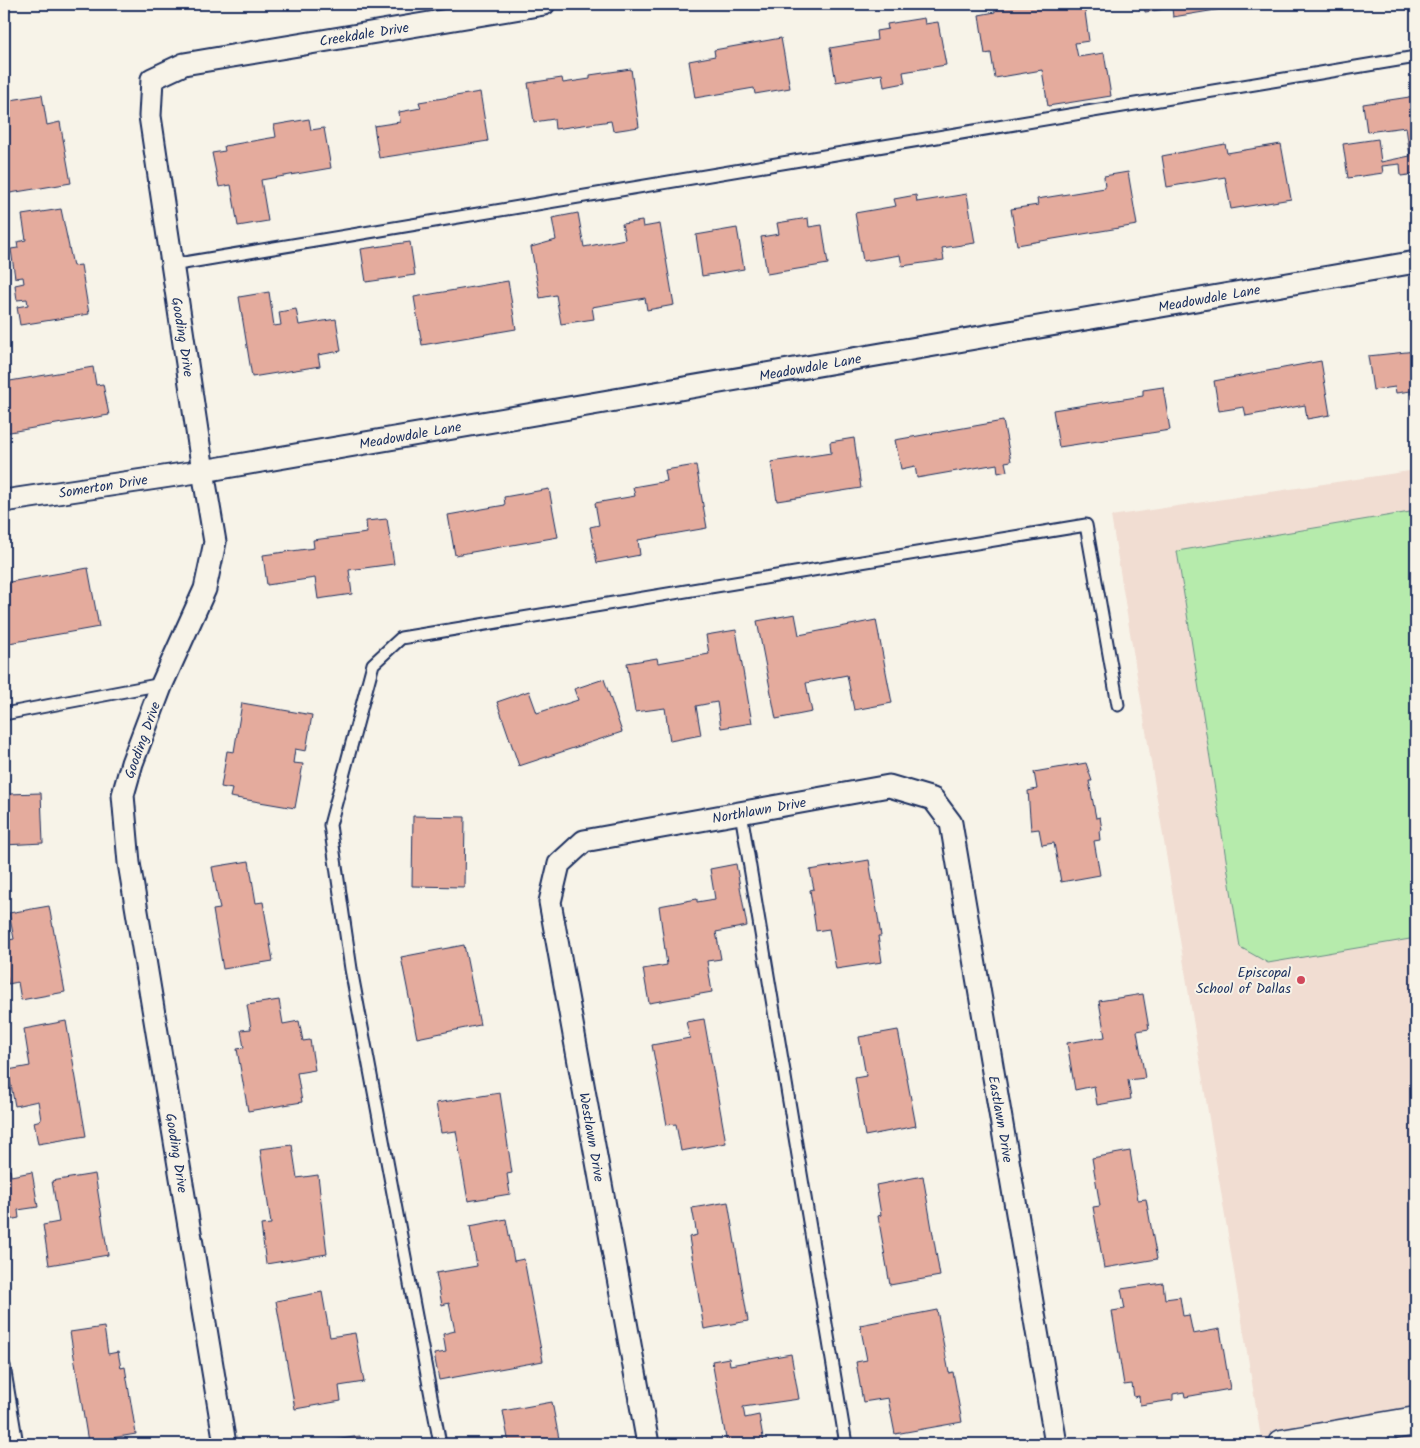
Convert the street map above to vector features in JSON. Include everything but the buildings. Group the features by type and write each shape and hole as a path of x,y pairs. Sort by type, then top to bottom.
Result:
{"street":[{"name":"Creekdale Drive","path":"184,64 544,4"},
{"name":"Gooding Drive","path":"184,64 152,80 150,116 215,542 205,589 162,684 132,763 123,794 129,863 226,1444"},
{"name":"Meadowdale Lane","path":"203,471 1416,262"},
{"name":"Somerton Drive","path":"4,501 203,471"},
{"name":"Northlawn Drive","path":"584,841 889,786 934,798"},
{"name":"Eastlawn Drive","path":"934,798 951,823 1056,1444"},
{"name":"Westlawn Drive","path":"584,841 559,864 550,902 648,1444"},
{"path":"1282,1444 1352,1438 1416,1422"}],"lane":[{"path":"172,265 1416,57"},
{"path":"440,1444 351,969 330,824 373,664 401,638 1086,525 1118,705"},
{"path":"4,714 162,684"},
{"path":"741,813 846,1444"},
{"path":"4,1366 17,1444"}],"shaded area":[{"name":"Episcopal School of Dallas","path":"1416,470 1416,1444 1262,1444 1111,516"}],"green space":[{"path":"1416,511 1416,938 1268,963 1240,947 1177,551"}],"place":[{"name":"Episcopal School of Dallas","path":"1301,980"}]}
